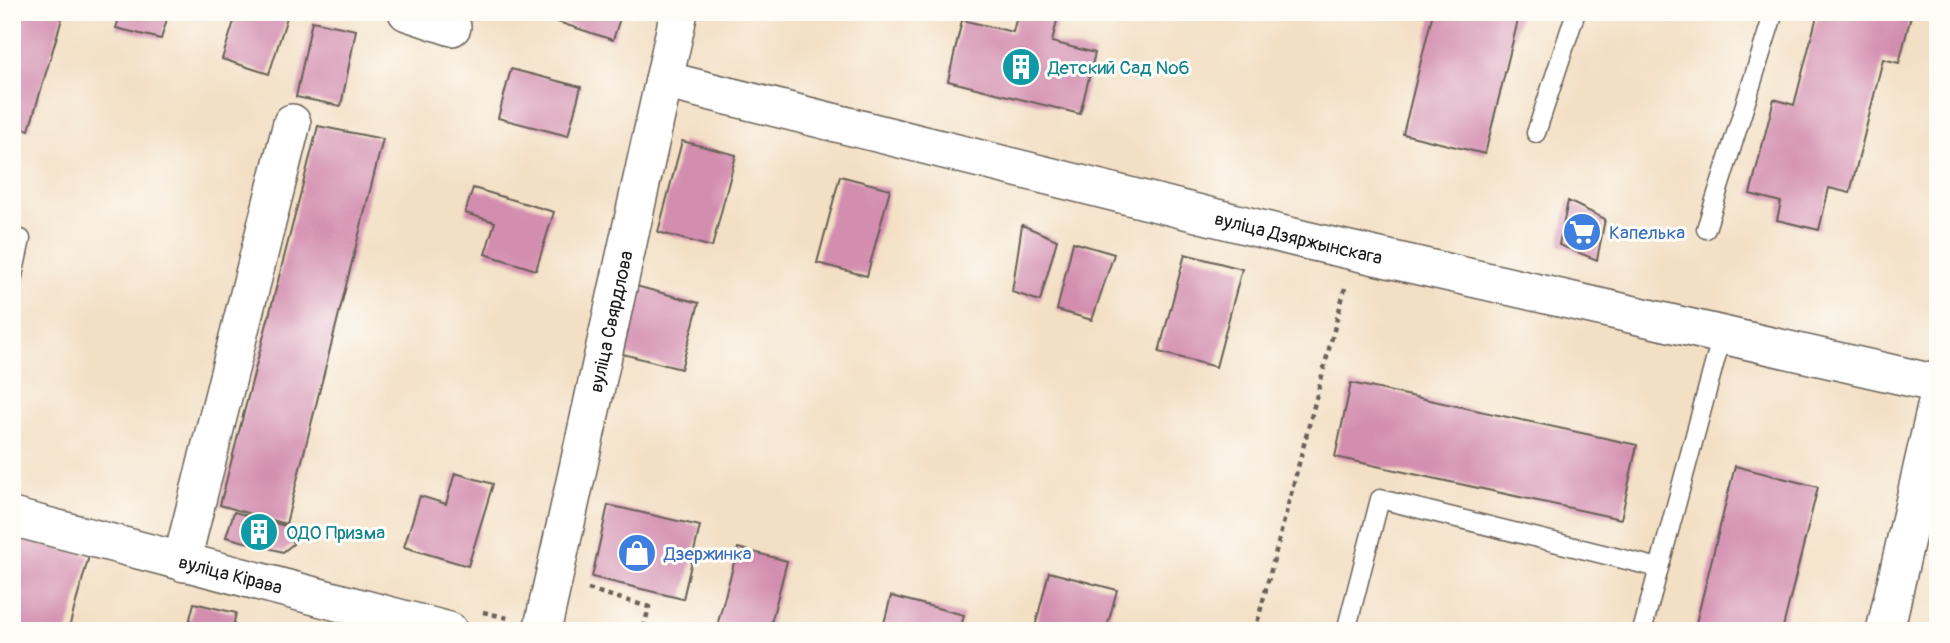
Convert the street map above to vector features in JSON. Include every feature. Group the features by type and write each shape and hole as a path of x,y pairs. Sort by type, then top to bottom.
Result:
{"street":[{"path":"407,12 452,27"},
{"name":"вуліца Свярдлова","path":"542,631 679,12"},
{"name":"вуліца Дзяржынскага","path":"664,80 1355,251 1938,384"},
{"path":"184,563 187,540 292,123"},
{"path":"1885,631 1938,398"},
{"name":"вуліца Кірава","path":"12,517 449,631"}],"lane":[{"path":"1536,133 1576,12"},
{"path":"1706,229 1774,12"},
{"path":"12,236 21,239 12,281"},
{"path":"1642,631 1722,335"},
{"path":"1346,631 1380,499 1659,568"}],"path":[{"path":"1255,631 1355,251"},
{"path":"585,588 649,607 643,631"}],"building":[{"path":"12,12 64,12 29,130 12,125"},
{"path":"121,12 169,12 161,39 116,28"},
{"path":"237,12 288,14 269,74 222,59"},
{"path":"527,12 622,12 613,40"},
{"name":"Детский Сад №6","path":"1018,12 1059,12 1052,42 1095,53 1080,114 948,81 962,20 1013,32"},
{"path":"1433,12 1520,12 1485,154 1403,134"},
{"path":"1818,12 1912,12 1899,63 1883,59 1850,193 1829,188 1819,230 1777,220 1781,202 1750,194 1774,99 1794,105"},
{"path":"312,21 356,30 341,106 296,97"},
{"path":"511,69 581,87 568,136 498,118"},
{"path":"318,126 383,139 286,524 220,505"},
{"path":"682,141 736,155 712,247 658,232"},
{"path":"840,176 890,189 867,276 817,263"},
{"path":"473,188 554,212 536,270 485,254 495,222 465,213"},
{"name":"Капелька","path":"1568,201 1605,219 1597,260 1559,245"},
{"path":"1022,225 1057,240 1040,301 1012,292"},
{"path":"1073,242 1114,254 1092,320 1057,310"},
{"path":"1185,254 1242,269 1216,367 1159,352"},
{"path":"636,286 699,303 681,369 619,353"},
{"path":"1351,383 1637,445 1621,519 1335,457"},
{"path":"1735,466 1818,487 1782,631 1694,631"},
{"path":"455,473 493,484 468,566 404,547 420,496 446,504"},
{"path":"608,505 700,526 683,599 592,577"},
{"name":"ОДО Призма","path":"234,512 289,527 293,544 283,552 226,537"},
{"path":"12,535 89,556 68,631 12,631"},
{"path":"738,548 787,561 769,631 736,631 717,626"},
{"path":"1049,572 1117,590 1106,631 1034,631"},
{"path":"891,596 964,615 960,631 882,631"},
{"path":"194,603 236,613 232,631 187,631"}],"place":[{"name":"Детский Сад №6","path":"1021,67"},
{"name":"Капелька","path":"1582,232"},
{"name":"ОДО Призма","path":"259,532"},
{"name":"Дзержинка","path":"637,553"}]}
